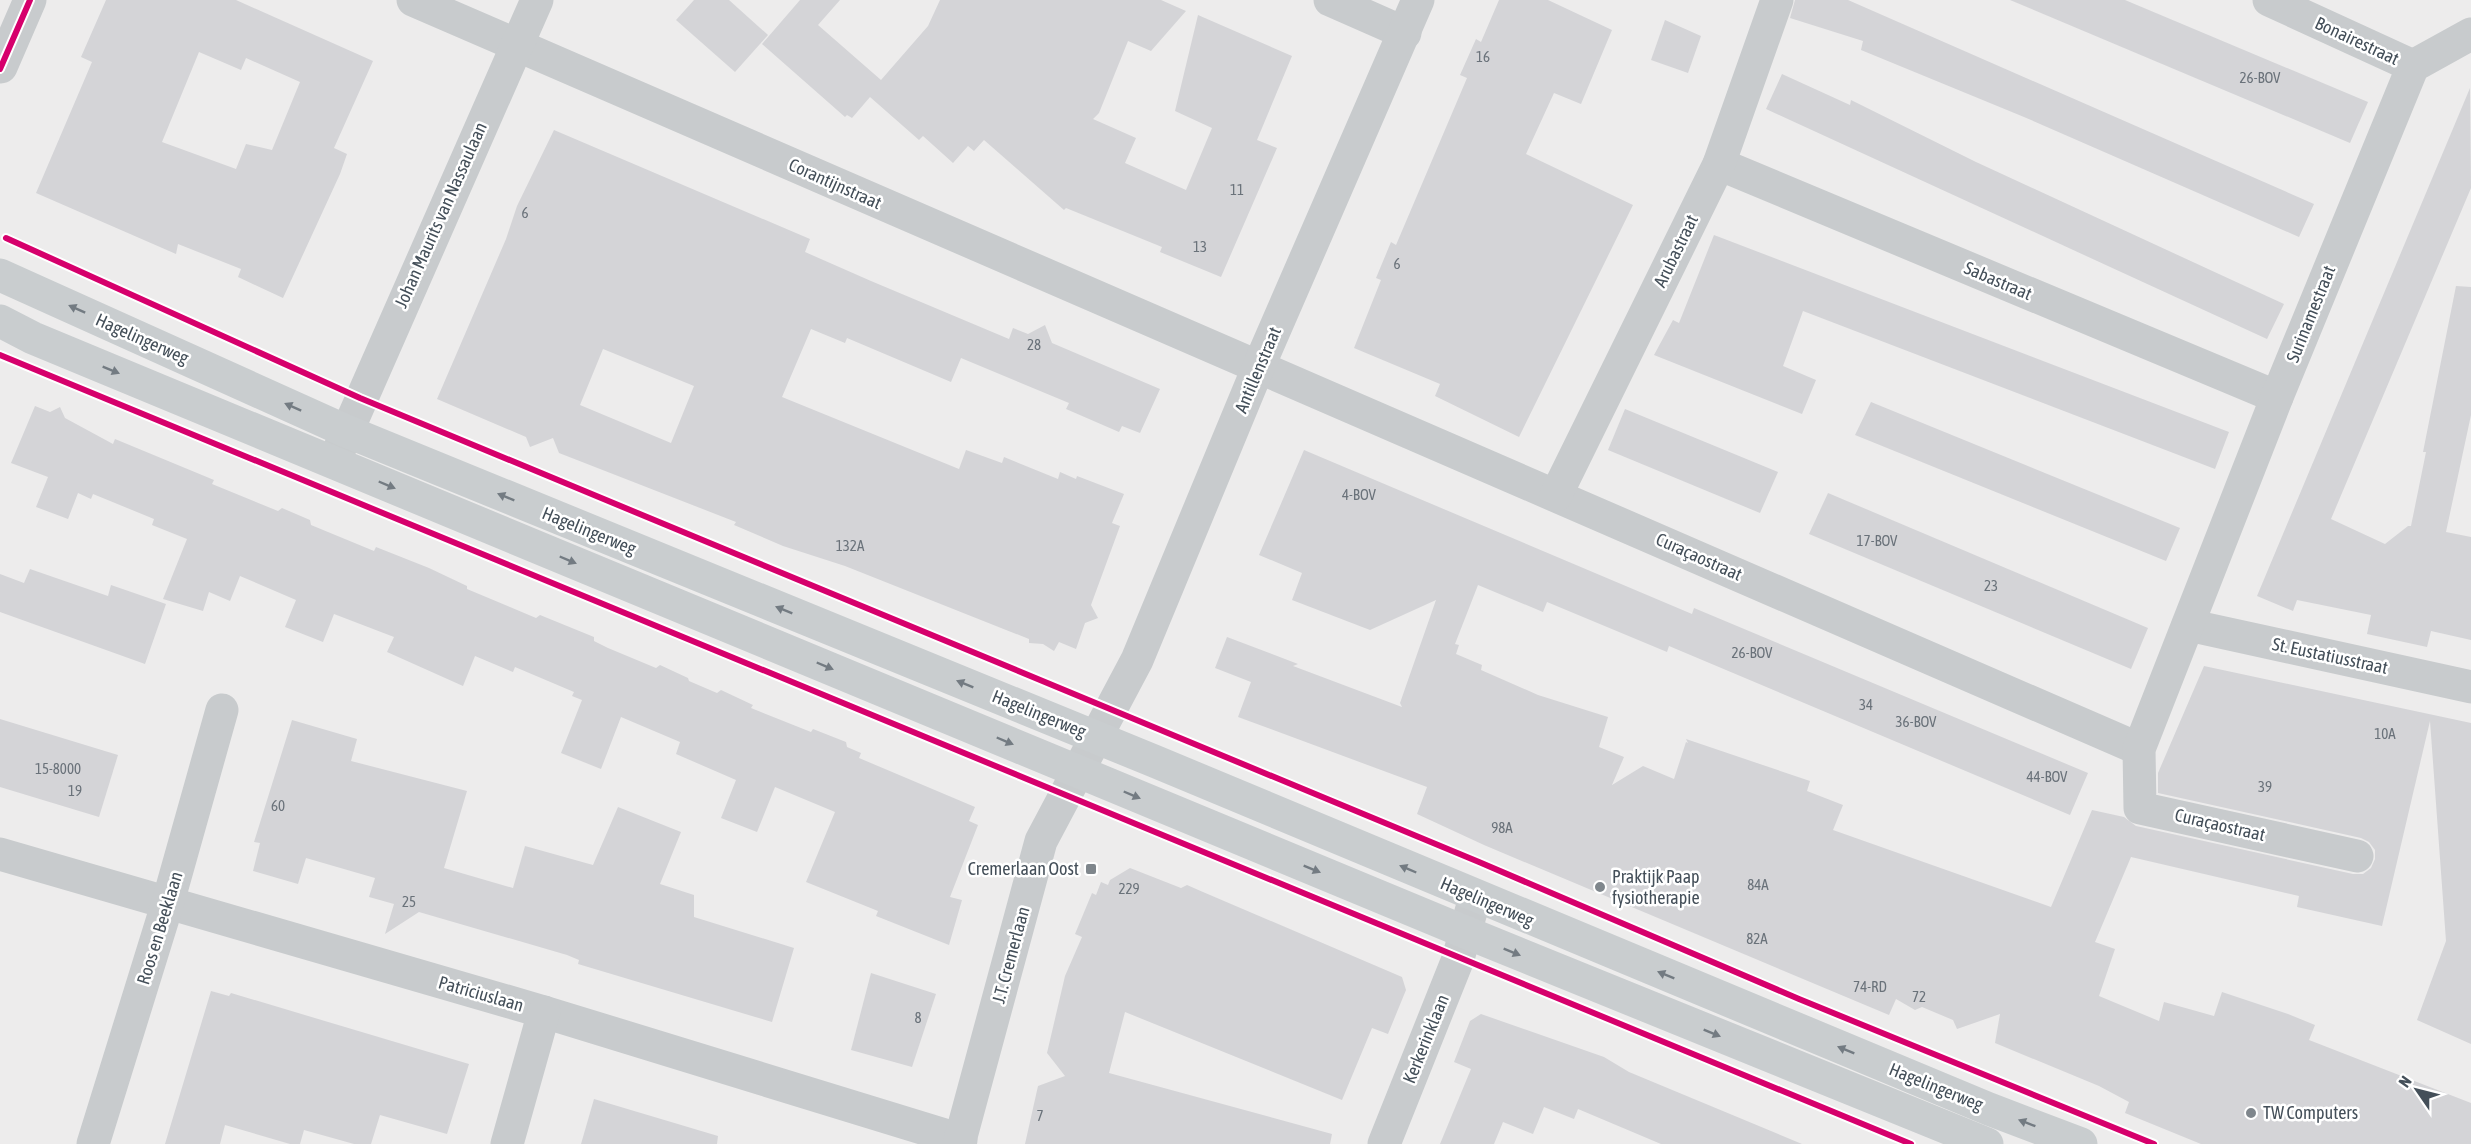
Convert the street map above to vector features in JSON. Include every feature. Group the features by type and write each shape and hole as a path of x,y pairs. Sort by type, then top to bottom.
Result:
{"main road":[{"name":"Hagelingerweg","path":"0,275 346,431 1096,738 1989,1109 2081,1144"},
{"name":"Hagelingerweg","path":"0,321 33,338 1465,933 1980,1143"}],"street":[{"path":"1,67 30,0"},
{"name":"Corantijnstraat","path":"413,0 1258,368"},
{"name":"Johan Maurits van Nassaulaan","path":"333,462 537,0"},
{"path":"1330,0 1405,33"},
{"name":"Antillenstraat","path":"1078,772 1137,660 1258,368 1418,0"},
{"name":"Arubastraat","path":"1556,495 1719,164 1777,0"},
{"name":"Bonairestraat","path":"2269,0 2413,66"},
{"path":"2413,66 2471,34"},
{"name":"Surinamestraat","path":"2188,625 2277,397 2413,66"},
{"name":"Sabastraat","path":"1719,164 2277,397"},
{"name":"Curaçaostraat","path":"1258,368 2139,749"},
{"name":"Curaçaostraat","path":"2188,625 2139,749 2140,808 2357,856"},
{"name":"St. Eustatiusstraat","path":"2188,625 2471,687"},
{"name":"Roos en Beeklaan","path":"93,1144 168,902 222,710"},
{"name":"J.T. Cremerlaan","path":"960,1142 1041,842 1078,772"},
{"name":"Patriciuslaan","path":"0,854 543,1012 960,1142"},
{"name":"Kerkerinklaan","path":"1384,1144 1458,959 1475,897"},
{"path":"507,1144 543,1012"},
{"path":"1980,1143 1989,1109"}],"building":[{"path":"106,0 236,0 373,61 334,148 347,154 340,174 283,298 238,277 241,269 178,244 176,254 36,193 92,62 81,57","holes":["199,52 241,70 246,58 300,82 272,150 246,144 236,169 162,142"]},
{"path":"694,0 729,0 768,35 735,72 676,20"},
{"path":"800,0 840,0 818,25 881,80 928,26 940,0 1161,0 1186,11 1151,51 1128,41 1099,113 1093,119 1136,138 1125,163 1186,190 1212,128 1175,111 1198,15 1292,56 1257,140 1277,148 1221,277 1160,252 1162,247 1066,208 1064,210 984,140 974,151 968,146 953,163 923,136 919,140 870,97 852,118 847,115 845,117 762,44"},
{"path":"1499,0 1548,0 1612,30 1581,104 1554,93 1526,154 1633,205 1519,437 1435,396 1440,384 1354,348 1381,280 1376,278 1391,242 1396,245 1467,78 1460,75 1476,39 1481,42"},
{"path":"1795,0 1848,0 2314,204 2299,237 2024,117 1861,50 1863,41 1790,18"},
{"path":"2010,0 2125,0 2368,102 2350,143"},
{"path":"1665,20 1701,36 1688,73 1651,60"},
{"path":"1782,74 1850,105 1851,100 1976,162 2284,304 2267,339 1766,109"},
{"path":"2470,88 2471,188 2331,519 2385,544 2411,526 2426,452 2423,452 2456,286 2471,287 2471,415 2446,532 2471,537 2471,640 2431,631 2427,647 2367,634 2371,615 2297,600 2293,611 2257,596"},
{"path":"554,130 810,239 805,252 871,281 1009,339 1013,328 1028,334 1045,325 1052,343 1160,389 1140,433 1122,426 1119,432 1066,409 1069,403 961,358 951,382 847,338 845,343 811,329 782,397 959,469 966,450 1002,463 1004,457 1058,479 1060,472 1076,479 1077,476 1124,494 1112,523 1120,526 1091,605 1098,618 1085,623 1076,649 1059,642 1054,651 1043,644 1029,643 1029,639 845,566 783,546 734,525 736,522 559,453 553,438 530,447 526,437 437,399 506,239 517,206","holes":["603,349 694,386 671,443 580,405"]},
{"path":"1714,235 2229,432 2215,469 1803,311 1783,366 1816,380 1802,414 1654,355 1673,320 1679,323"},
{"path":"1871,402 2180,528 2166,561 1855,435"},
{"path":"35,406 50,412 60,407 65,418 113,444 115,439 214,480 212,484 278,511 282,508 310,520 311,525 374,551 376,547 429,568 467,586 467,589 536,618 540,615 594,637 594,641 608,648 656,668 660,665 717,693 721,690 753,705 751,708 811,732 813,729 846,742 847,747 861,753 859,758 975,807 969,821 978,825 950,897 962,900 949,945 876,916 878,911 806,882 835,812 775,787 757,832 721,818 736,780 676,754 680,742 621,717 601,769 561,753 582,700 572,696 574,692 515,667 513,672 475,656 463,686 387,652 394,637 334,614 323,642 285,627 296,600 240,576 230,601 209,592 203,611 163,599 187,539 152,525 154,519 93,494 91,499 78,493 68,519 36,507 48,477 11,463"},
{"path":"1625,409 1778,472 1760,513 1608,450"},
{"path":"1304,450 1692,614 1694,608 2088,773 2070,815 1669,646 1667,652 1547,602 1543,612 1478,585 1455,644 1459,645 1456,654 1482,665 1481,670 1538,695 1608,717 1599,747 1624,757 1612,785 1643,766 1674,779 1686,742 1688,743 1686,739 1810,781 1807,791 1843,805 1833,830 2051,907 2092,810 2124,817 2136,826 2353,874 2363,874 2371,868 2375,859 2375,850 2369,842 2361,838 2158,793 2158,773 2204,666 2471,723 2471,1044 2417,1020 2446,941 2430,721 2382,926 2297,907 2299,896 2131,857 2095,942 2115,949 2099,996 2159,1021 2164,1002 2214,1016 2222,992 2288,1014 2315,1025 2309,1040 2471,1103 2471,1144 2201,1144 2125,1113 2129,1102 2099,1086 1995,1043 2000,1014 1957,1029 1953,1020 1922,1007 1915,1010 1896,999 1889,1015 1484,845 1417,814 1427,787 1238,717 1251,682 1215,668 1227,637 1298,664 1293,666 1402,707 1400,703 1436,600 1370,630 1292,600 1302,573 1259,555"},
{"path":"1828,493 2148,628 2131,669 1809,534"},
{"path":"30,569 108,596 111,585 166,604 145,664 0,612 0,574 24,583"},
{"path":"0,719 118,755 99,817 0,787"},
{"path":"292,720 357,739 351,761 467,791 444,868 513,888 525,846 593,865 618,807 681,832 660,884 694,895 694,917 794,948 772,1022 578,964 579,960 567,955 419,912 385,934 394,904 369,897 375,878 306,858 298,884 253,871 260,843 254,842"},
{"path":"1130,868 1181,888 1187,885 1402,977 1406,990 1388,1034 1372,1028 1342,1100 1125,1012 1109,1073 1332,1134 1330,1144 1025,1144 1038,1086 1065,1076 1047,1053 1065,976 1082,937 1075,934 1092,893 1096,895 1101,882 1108,885 1110,880"},
{"path":"871,973 936,994 912,1067 851,1050"},
{"path":"211,991 229,996 231,993 469,1064 447,1134 380,1115 371,1144 354,1144 304,1130 300,1144 290,1144 225,1125 220,1144 165,1144"},
{"path":"1481,1014 1604,1057 1629,1072 1802,1144 1661,1144 1578,1109 1574,1119 1544,1107 1533,1134 1503,1122 1494,1144 1440,1144 1471,1069 1454,1062 1470,1021"},
{"path":"594,1099 718,1136 717,1144 581,1144"}],"cycle path":[{"path":"0,69 30,0"},
{"path":"6,238 360,398 1479,862 1799,999 2154,1144"},
{"path":"0,355 1911,1144"}],"place":[{"name":"Cremerlaan Oost","path":"1091,869"},
{"name":"Praktijk Paap fysiotherapie","path":"1600,887"},
{"name":"TW Computers","path":"2251,1113"}]}
